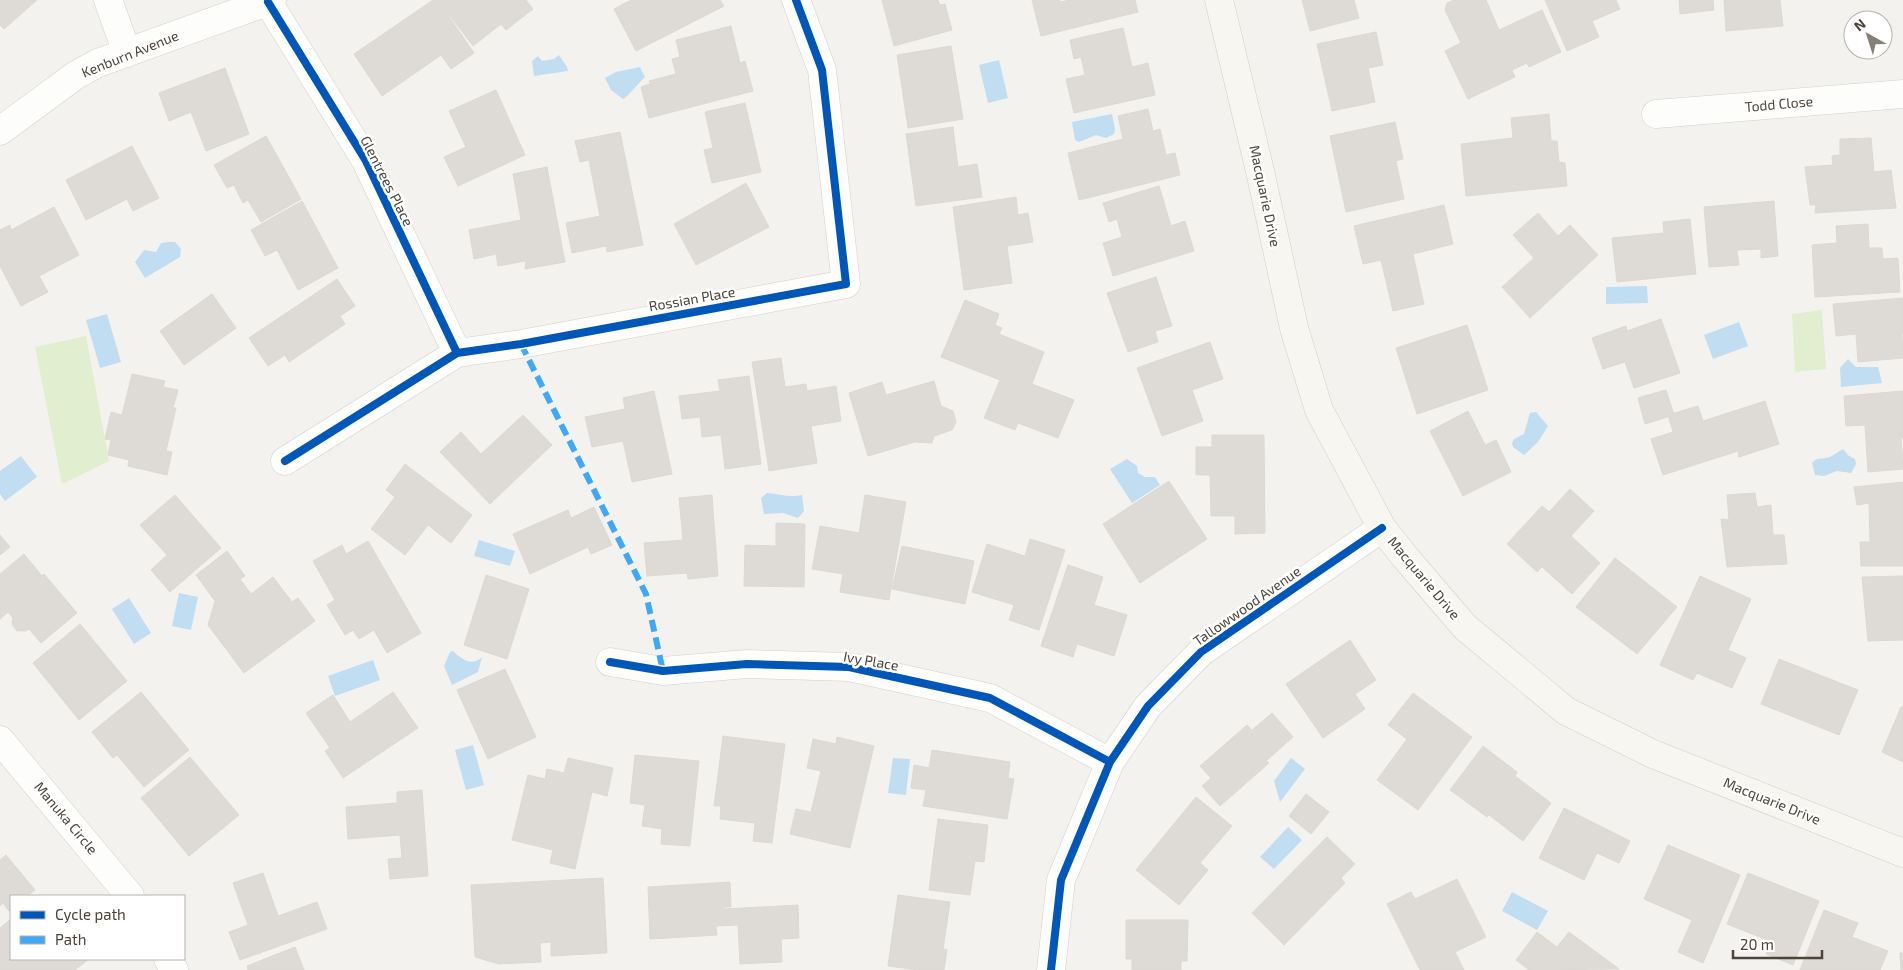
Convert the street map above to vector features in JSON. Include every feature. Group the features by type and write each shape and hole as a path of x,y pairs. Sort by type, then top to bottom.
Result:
{"main road":[{"name":"Macquarie Drive","path":"1220,0 1294,328 1319,410 1382,528 1465,627 1566,710 1653,754 1903,853"}],"street":[{"path":"108,0 127,53"},
{"name":"Rossian Place","path":"285,461 457,353 521,344 846,284 822,70 796,0"},
{"name":"Kenburn Avenue","path":"0,131 76,75 98,63 256,3"},
{"name":"Glentrees Place","path":"256,3 366,161 457,353"},
{"name":"Todd Close","path":"1656,114 1903,94"},
{"name":"Tallowwood Avenue","path":"1050,970 1060,880 1110,762 1148,706 1201,652 1382,528"},
{"name":"Ivy Place","path":"610,662 663,671 747,664 849,667 990,698 1110,762"},
{"name":"Manuka Circle","path":"0,740 129,895"}],"green space":[{"path":"1822,310 1826,369 1795,372 1792,314"},
{"path":"86,336 109,461 62,484 35,347"}],"water":[{"path":"559,55 568,71 534,76 532,61 538,56 542,61 554,59"},
{"path":"999,60 1008,98 988,103 979,65"},
{"path":"640,67 645,77 626,97 623,99 611,90 605,78 616,72"},
{"path":"1112,114 1114,134 1106,138 1096,135 1079,142 1075,140 1072,122"},
{"path":"175,242 181,249 180,257 145,278 135,262 144,250 156,252 161,243"},
{"path":"1647,286 1648,303 1606,304 1606,287"},
{"path":"107,314 121,362 100,368 86,320"},
{"path":"1739,322 1748,346 1713,359 1704,335"},
{"path":"1848,359 1856,367 1878,367 1882,383 1841,387 1840,368"},
{"path":"1536,412 1548,426 1538,442 1524,455 1513,447 1512,443 1514,439 1524,434 1530,413"},
{"path":"1843,449 1849,456 1855,459 1856,464 1851,473 1837,471 1824,476 1815,475 1812,463 1814,461 1832,456"},
{"path":"21,456 37,477 5,501 0,494 0,471"},
{"path":"1127,459 1137,466 1138,473 1145,477 1155,477 1160,485 1132,503 1110,469"},
{"path":"767,493 789,496 802,495 804,511 798,518 783,513 764,514 761,498"},
{"path":"479,540 515,551 510,566 474,556"},
{"path":"179,593 198,597 191,630 172,626"},
{"path":"129,598 151,633 134,644 112,609"},
{"path":"453,651 463,659 471,662 482,657 478,672 452,685 444,666 450,652"},
{"path":"373,660 380,680 335,696 328,676"},
{"path":"473,745 484,785 466,790 455,750"},
{"path":"893,758 910,759 906,795 888,793"},
{"path":"1291,758 1305,769 1280,802 1274,781"},
{"path":"1288,827 1302,840 1274,869 1260,857"},
{"path":"1512,892 1548,911 1537,930 1502,911"}],"building":[{"path":"0,0 37,0 4,29 0,25"},
{"path":"433,0 438,0 474,53 451,69 441,55 382,96 354,54"},
{"path":"438,0 526,0 533,9 506,30 501,24 473,46"},
{"path":"631,0 720,0 724,6 636,51 614,9"},
{"path":"882,0 938,0 940,5 945,4 952,30 894,46"},
{"path":"1032,0 1060,0 1060,2 1070,0 1135,0 1138,12 1041,36"},
{"path":"1302,0 1354,0 1359,18 1310,31"},
{"path":"1454,0 1486,0 1499,30 1542,10 1561,52 1529,67 1527,63 1512,70 1515,77 1468,99 1445,51 1461,43 1445,10 1447,3"},
{"path":"1545,0 1616,0 1620,9 1592,21 1599,37 1567,51"},
{"path":"1679,0 1713,0 1714,10 1680,14"},
{"path":"1724,0 1780,0 1783,26 1726,31"},
{"path":"731,26 740,63 745,61 753,91 649,118 641,87 650,84 649,81 676,74 672,59 680,57 676,40"},
{"path":"1123,28 1132,67 1148,63 1155,95 1074,113 1066,79 1085,75 1081,57 1074,59 1070,40"},
{"path":"1376,32 1383,65 1368,68 1375,102 1332,111 1317,44"},
{"path":"951,46 963,119 908,128 897,55"},
{"path":"225,68 249,134 206,151 191,112 169,121 159,93"},
{"path":"496,90 525,155 458,186 444,157 466,147 449,111"},
{"path":"745,103 761,172 712,183 704,150 713,148 705,112"},
{"path":"1148,109 1153,131 1160,129 1166,155 1175,153 1180,175 1079,200 1068,153 1123,139 1118,116"},
{"path":"1549,114 1551,141 1557,141 1559,162 1565,163 1567,186 1466,196 1461,144 1513,138 1511,118"},
{"path":"1395,122 1403,159 1396,161 1404,199 1346,212 1330,136"},
{"path":"953,127 958,167 977,164 982,197 916,206 906,134"},
{"path":"620,132 643,245 607,252 606,246 572,253 566,223 600,216 589,160 580,162 575,141"},
{"path":"266,136 301,199 261,222 248,200 243,203 234,185 227,188 214,165"},
{"path":"1871,138 1874,172 1891,170 1896,208 1815,213 1816,205 1810,205 1805,167 1833,165 1832,156 1840,155 1840,139"},
{"path":"132,146 159,198 133,211 127,199 86,220 66,180"},
{"path":"547,167 565,262 525,269 526,261 498,266 496,254 474,259 469,230 521,220 513,174"},
{"path":"746,183 769,227 696,265 674,224"},
{"path":"1159,186 1171,226 1185,221 1194,251 1113,276 1103,243 1122,237 1117,219 1109,222 1103,203"},
{"path":"1016,197 1018,215 1028,213 1033,242 1007,246 1012,283 964,290 953,207"},
{"path":"302,201 338,268 298,290 277,250 265,256 251,230"},
{"path":"1774,201 1778,256 1761,258 1761,249 1737,250 1739,265 1709,267 1704,207"},
{"path":"1444,205 1453,244 1413,254 1424,304 1393,311 1381,260 1363,264 1354,226"},
{"path":"54,207 79,255 39,276 48,292 21,306 0,266 0,230 10,225 11,230"},
{"path":"1538,213 1558,236 1570,225 1598,255 1530,318 1502,287 1534,258 1513,235"},
{"path":"1690,219 1696,274 1617,282 1612,238 1664,233 1663,222"},
{"path":"1868,224 1869,248 1882,248 1883,259 1898,258 1900,292 1815,297 1812,245 1837,243 1836,226"},
{"path":"1156,277 1172,326 1155,331 1158,342 1128,352 1107,293"},
{"path":"337,279 355,306 340,316 345,324 289,362 285,355 268,366 249,338"},
{"path":"212,294 236,328 184,365 160,331"},
{"path":"1903,298 1903,358 1858,362 1856,334 1836,336 1833,304"},
{"path":"965,300 999,314 995,325 1002,328 999,334 1044,352 1032,384 1074,400 1058,438 1018,423 1015,430 984,418 1000,380 941,357"},
{"path":"1661,319 1680,373 1634,388 1625,362 1603,369 1592,338 1626,326 1627,331"},
{"path":"1467,325 1488,390 1417,414 1396,348"},
{"path":"1210,342 1223,379 1192,390 1203,421 1162,436 1137,368"},
{"path":"781,358 785,387 806,384 807,391 836,386 841,421 811,426 817,463 769,471 752,362"},
{"path":"132,374 165,381 163,387 178,390 173,408 176,408 166,451 172,452 167,475 128,466 129,460 108,455 111,440 105,439 111,412 122,415"},
{"path":"749,376 761,464 725,469 721,435 702,437 700,417 682,419 679,396 720,391 718,380"},
{"path":"934,381 941,406 953,411 956,422 952,430 934,436 932,443 915,442 868,456 849,393 882,382 886,395"},
{"path":"1666,390 1674,415 1645,424 1638,398"},
{"path":"654,391 672,474 632,482 623,441 592,447 585,417 625,409 623,398"},
{"path":"1903,391 1903,438 1901,438 1903,469 1868,472 1865,425 1846,426 1844,396"},
{"path":"1765,401 1779,444 1739,457 1738,451 1663,475 1651,439 1673,432 1668,415 1698,406 1703,421"},
{"path":"1468,411 1485,445 1496,440 1511,472 1463,496 1430,431"},
{"path":"523,415 552,445 490,504 440,452 461,432 481,454"},
{"path":"1212,435 1264,435 1265,533 1235,534 1235,516 1211,516 1210,475 1196,475 1196,447 1212,447"},
{"path":"405,464 472,515 451,543 428,525 405,555 371,529 395,497 386,490"},
{"path":"1169,481 1207,539 1140,583 1103,524"},
{"path":"1903,482 1903,566 1861,566 1860,542 1870,542 1869,503 1857,505 1854,487"},
{"path":"1570,489 1594,511 1571,536 1600,563 1572,594 1542,567 1537,572 1507,544 1542,506 1549,512"},
{"path":"1755,493 1757,507 1771,505 1773,535 1784,535 1787,564 1727,567 1721,519 1729,520 1727,495"},
{"path":"175,495 221,548 170,592 151,570 167,555 140,525"},
{"path":"712,495 718,576 688,579 687,573 647,576 644,543 683,540 679,498"},
{"path":"865,495 906,502 889,600 840,592 843,574 812,569 820,526 859,533"},
{"path":"594,507 612,545 591,554 588,547 530,574 513,534 568,510 571,518"},
{"path":"776,523 805,524 804,587 744,586 745,545 776,546"},
{"path":"0,535 10,547 0,555"},
{"path":"1030,539 1065,550 1039,630 1009,620 1014,605 972,592 987,544 1025,556"},
{"path":"368,541 421,633 387,653 374,630 359,639 353,630 345,635 327,605 335,600 313,561 342,545 346,554"},
{"path":"902,546 974,561 965,604 892,589"},
{"path":"227,551 245,576 240,579 251,594 273,577 292,602 298,598 315,621 244,673 208,625 215,601 196,575"},
{"path":"24,554 42,576 44,574 77,613 41,643 29,629 17,631 12,624 13,618 8,612 0,619 0,574"},
{"path":"1615,558 1677,607 1637,654 1576,607"},
{"path":"1068,565 1103,577 1094,605 1127,615 1114,656 1077,644 1073,657 1041,646"},
{"path":"486,575 529,589 507,659 464,645"},
{"path":"1700,576 1751,599 1728,650 1746,658 1732,688 1697,673 1693,680 1660,665"},
{"path":"1903,576 1903,640 1868,641 1862,577"},
{"path":"80,624 127,681 79,720 33,663"},
{"path":"1350,640 1376,680 1355,694 1365,709 1323,738 1286,684"},
{"path":"1779,659 1858,690 1839,735 1761,704"},
{"path":"505,669 536,737 488,759 457,690"},
{"path":"141,692 189,750 144,787 117,755 113,758 92,732"},
{"path":"393,692 418,728 343,778 325,751 330,748 306,713 333,695 350,722"},
{"path":"1413,693 1472,737 1418,810 1377,780 1407,739 1388,725"},
{"path":"1901,707 1903,707 1903,762 1882,752"},
{"path":"1272,713 1293,737 1266,761 1269,763 1220,806 1202,786 1211,778 1200,766 1247,725 1252,730"},
{"path":"723,736 785,744 772,843 753,841 755,823 720,819 721,806 714,806"},
{"path":"837,737 874,746 850,848 790,834 796,809 811,812 821,771 807,768 813,739 836,744"},
{"path":"1483,746 1517,772 1515,776 1551,803 1523,841 1489,815 1487,817 1450,790"},
{"path":"932,750 1010,762 1008,778 1014,779 1007,819 923,806 926,790 911,788 914,765 929,768"},
{"path":"635,755 699,761 690,846 661,844 662,829 642,826 645,805 630,803"},
{"path":"190,757 239,815 189,856 141,798"},
{"path":"568,758 613,768 607,796 592,792 575,869 550,863 553,850 512,840 528,775 545,779 547,769 564,773"},
{"path":"422,790 428,876 390,879 388,859 402,858 400,835 348,839 346,807 397,803 397,792"},
{"path":"1306,794 1329,812 1311,834 1289,816"},
{"path":"1196,797 1232,826 1200,863 1208,870 1179,905 1136,870"},
{"path":"1564,808 1630,841 1619,863 1597,853 1584,880 1539,858"},
{"path":"938,819 988,825 984,862 975,861 970,895 929,890"},
{"path":"1327,837 1355,864 1341,878 1345,883 1284,945 1252,913"},
{"path":"1668,845 1740,875 1703,963 1678,952 1692,920 1644,899"},
{"path":"6,855 35,890 28,895 10,895 9,911 3,903 0,906 0,860"},
{"path":"263,873 278,916 317,902 327,929 240,960 229,932 248,925 233,883"},
{"path":"1748,873 1819,901 1793,965 1766,954 1770,941 1727,924"},
{"path":"603,878 607,953 551,956 551,942 540,943 541,962 499,964 475,957 471,885"},
{"path":"1457,879 1486,937 1455,952 1464,970 1420,970 1387,904 1411,892 1415,899"},
{"path":"730,882 731,907 724,907 724,909 798,905 799,938 781,939 782,962 740,964 738,925 716,926 717,935 650,939 648,887"},
{"path":"898,895 950,902 943,949 947,950 944,970 918,970 888,966"},
{"path":"1824,910 1858,923 1852,937 1888,951 1880,970 1800,970"},
{"path":"10,920 10,960 88,960 75,970 0,970 0,928"},
{"path":"1126,920 1188,920 1187,961 1181,961 1181,970 1132,970 1132,959 1126,959"},
{"path":"1537,932 1557,947 1569,932 1619,969 1529,970 1516,960"},
{"path":"295,947 304,970 248,970 247,966"},
{"path":"1900,953 1903,953 1903,970 1901,970"}],"marked path":[{"path":"521,344 646,594 663,671"}],"cycle path":[{"path":"285,461 457,353 521,344 846,284 822,70 796,0"},
{"path":"268,2 366,161 457,353"},
{"path":"1051,970 1061,880 1110,762 1148,706 1201,652 1382,528"},
{"path":"610,662 663,671 747,664 849,667 990,698 1110,762"}]}
